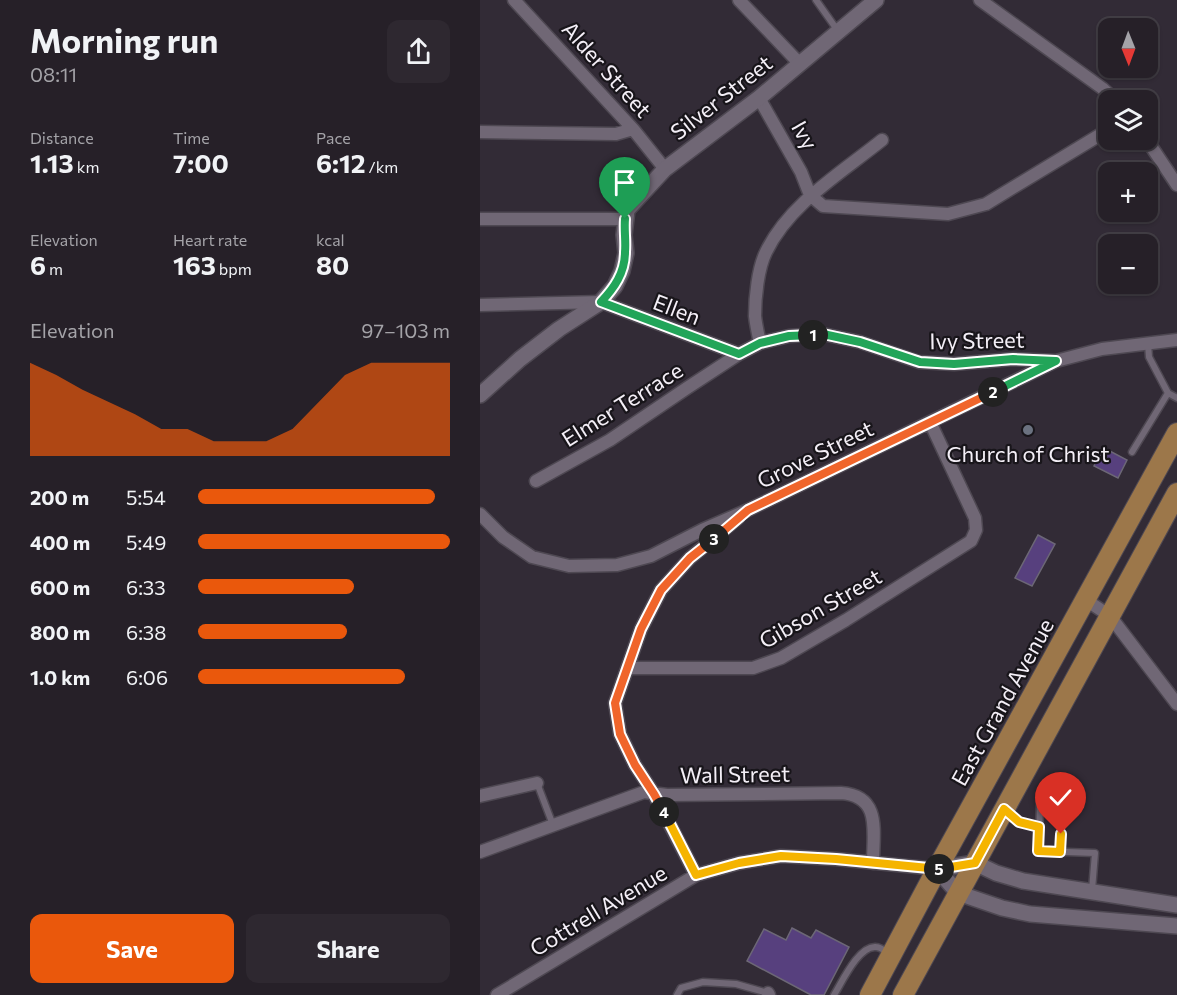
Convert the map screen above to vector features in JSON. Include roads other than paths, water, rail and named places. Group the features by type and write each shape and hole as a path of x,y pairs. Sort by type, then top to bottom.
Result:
{"main road":[{"name":"East Grand Avenue","path":"870,995 1177,433"},
{"path":"903,995 1177,493"}],"street":[{"name":"Alder Street","path":"514,0 633,129 665,169"},
{"path":"739,0 800,64"},
{"name":"Silver Street","path":"625,219 627,210 665,169 759,98 876,0"},
{"path":"980,0 1103,90"},
{"name":"Ivy","path":"759,98 801,172 810,195"},
{"path":"480,132 616,134 633,129"},
{"path":"810,195 823,206 948,214 986,204 1098,136"},
{"path":"760,343 756,316 758,284 765,254 779,230 810,195 882,140"},
{"path":"1154,150 1177,185"},
{"path":"480,219 625,219 626,253 622,271 615,286 601,302 559,329 520,359 480,395"},
{"path":"480,305 601,302"},
{"name":"Ellen","path":"601,302 739,354"},
{"name":"Ivy Street","path":"760,343 789,336 823,334 860,342 920,362 954,364 1013,359 1056,361"},
{"name":"Grove Street","path":"480,514 503,537 532,557 569,566 617,565 651,556 1056,361 1102,349 1177,340"},
{"name":"Elmer Terrace","path":"536,481 610,440 739,354 760,343"},
{"name":"Gibson Street","path":"628,668 753,668 781,658 971,541 976,530 975,518 930,422"},
{"path":"696,875 620,734 615,703 641,629 661,590 690,558 748,510"},
{"path":"1086,600 1110,616 1177,704"},
{"path":"480,796 537,783"},
{"name":"Wall Street","path":"480,852 644,792 667,795 852,794 864,800 872,814 873,863"},
{"name":"Cottrell Avenue","path":"497,995 696,875 739,863 781,856 938,869"},
{"path":"938,869 975,863 996,873 1023,881 1177,905"},
{"path":"938,869 958,893 1002,908 1030,914 1177,926"}],"lane":[{"path":"816,0 838,32"},
{"path":"1148,344 1149,357 1168,393 1177,398"},
{"path":"1132,452 1168,393"},
{"path":"537,783 553,825"},
{"path":"1060,852 1058,834 1062,800 1040,800 1042,819 1038,851 1060,852 1095,853 1092,892"},
{"path":"1004,809 1019,822 1041,831"},
{"path":"834,995 859,954 870,947 877,946 892,955"},
{"path":"677,995 681,988 703,982 736,984 768,994"}],"place":[{"name":"Church of Christ","path":"1028,430"}]}
